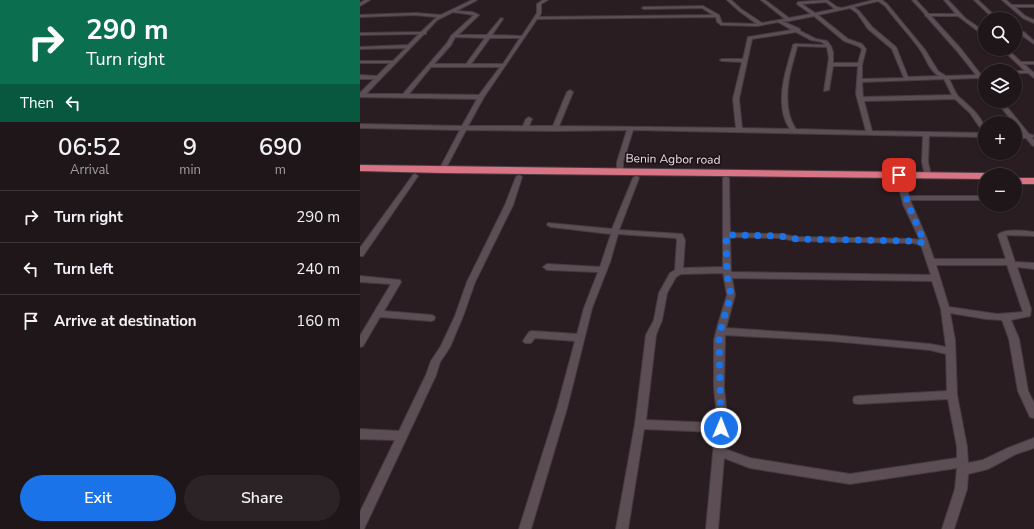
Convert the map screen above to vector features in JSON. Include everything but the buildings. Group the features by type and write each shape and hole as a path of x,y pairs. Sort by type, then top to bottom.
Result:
{"highway":[{"name":"Benin Agbor road","path":"360,168 620,171 978,180"},
{"name":"Benin Agbor road","path":"360,176 726,178 978,176"},
{"path":"1022,176 1034,177"},
{"path":"1022,180 1034,181"}],"street":[{"path":"360,5 368,0"},
{"path":"360,16 415,14 441,16 453,12 475,0"},
{"path":"442,170 466,122 481,97 504,65 534,18 539,13 539,4 546,0"},
{"path":"668,0 669,7"},
{"path":"729,0 740,10 761,24"},
{"path":"763,0 789,20"},
{"path":"793,0 823,20 846,40 864,49 861,64 859,94 870,133"},
{"path":"798,4 825,0 836,8 842,10"},
{"path":"696,1 718,16 719,22 722,24 744,26 815,16 879,0 886,5 923,51 934,70 946,78 956,97 972,112 978,121"},
{"path":"914,0 978,74"},
{"path":"946,0 958,15 978,30"},
{"path":"976,0 989,12"},
{"path":"1004,0 1024,17 1034,22"},
{"path":"1012,6 1034,6"},
{"path":"644,8 705,7"},
{"path":"851,7 858,12 870,28 894,48 907,80"},
{"path":"405,95 454,36 477,15 472,13 453,12"},
{"path":"926,15 958,15"},
{"path":"360,96 441,16"},
{"path":"534,18 718,16"},
{"path":"468,65 487,37 502,20"},
{"path":"780,22 813,39 824,41 828,46 831,52 831,65 826,90"},
{"path":"971,26 978,26"},
{"path":"739,131 736,99 750,38 798,30"},
{"path":"360,34 424,33"},
{"path":"1022,33 1034,43"},
{"path":"454,36 522,37"},
{"path":"795,132 789,126 786,110 786,93 789,68 795,45 828,46"},
{"path":"360,48 409,46"},
{"path":"1012,56 1032,74"},
{"path":"722,60 745,61"},
{"path":"360,62 394,62"},
{"path":"1021,63 1034,63"},
{"path":"831,65 861,64"},
{"path":"430,66 504,65"},
{"path":"1022,73 1032,74"},
{"path":"860,81 978,76"},
{"path":"360,77 379,78"},
{"path":"555,129 570,92"},
{"path":"360,96 405,95 481,97"},
{"path":"861,99 956,97"},
{"path":"1005,108 1031,136 1034,144"},
{"path":"524,128 529,119"},
{"path":"360,126 555,129 631,128 978,135"},
{"path":"783,132 789,126"},
{"path":"620,171 620,162 631,128"},
{"path":"926,135 925,162 928,176"},
{"path":"360,254 415,176"},
{"path":"360,525 431,375 436,361 445,348 471,282 509,205 519,177"},
{"path":"900,177 906,198 931,262 945,309 950,340 952,395 965,465 961,489 948,529"},
{"path":"525,529 561,414 576,360 588,308 603,270 614,232 636,178"},
{"path":"712,529 721,428 719,340 731,295 727,273 726,178"},
{"path":"906,198 978,198"},
{"path":"551,224 614,232 679,236 681,240 679,271"},
{"path":"945,309 1005,317 1015,317 1027,312 1003,233 1034,234"},
{"path":"726,235 780,236 796,239 914,241 924,243"},
{"path":"931,262 1011,263 1034,266"},
{"path":"547,267 603,270"},
{"path":"622,529 640,424 651,335 658,320 663,293 673,276 679,271 875,278 935,278"},
{"path":"360,279 397,282 360,344"},
{"path":"378,314 431,318"},
{"path":"1005,317 1014,339 1023,391 1034,414"},
{"path":"721,331 832,338 950,351"},
{"path":"528,341 532,334 580,338"},
{"path":"858,400 952,395"},
{"path":"640,424 721,428"},
{"path":"360,434 402,436"},
{"path":"720,452 750,463 850,479 965,465 984,465 1012,451 1034,443"}],"route":[{"path":"721,428 722,416 719,388 719,340 722,324 731,295 727,275 726,235 748,234 780,236 796,239 914,241 924,243 908,204 902,179 899,175"}]}
